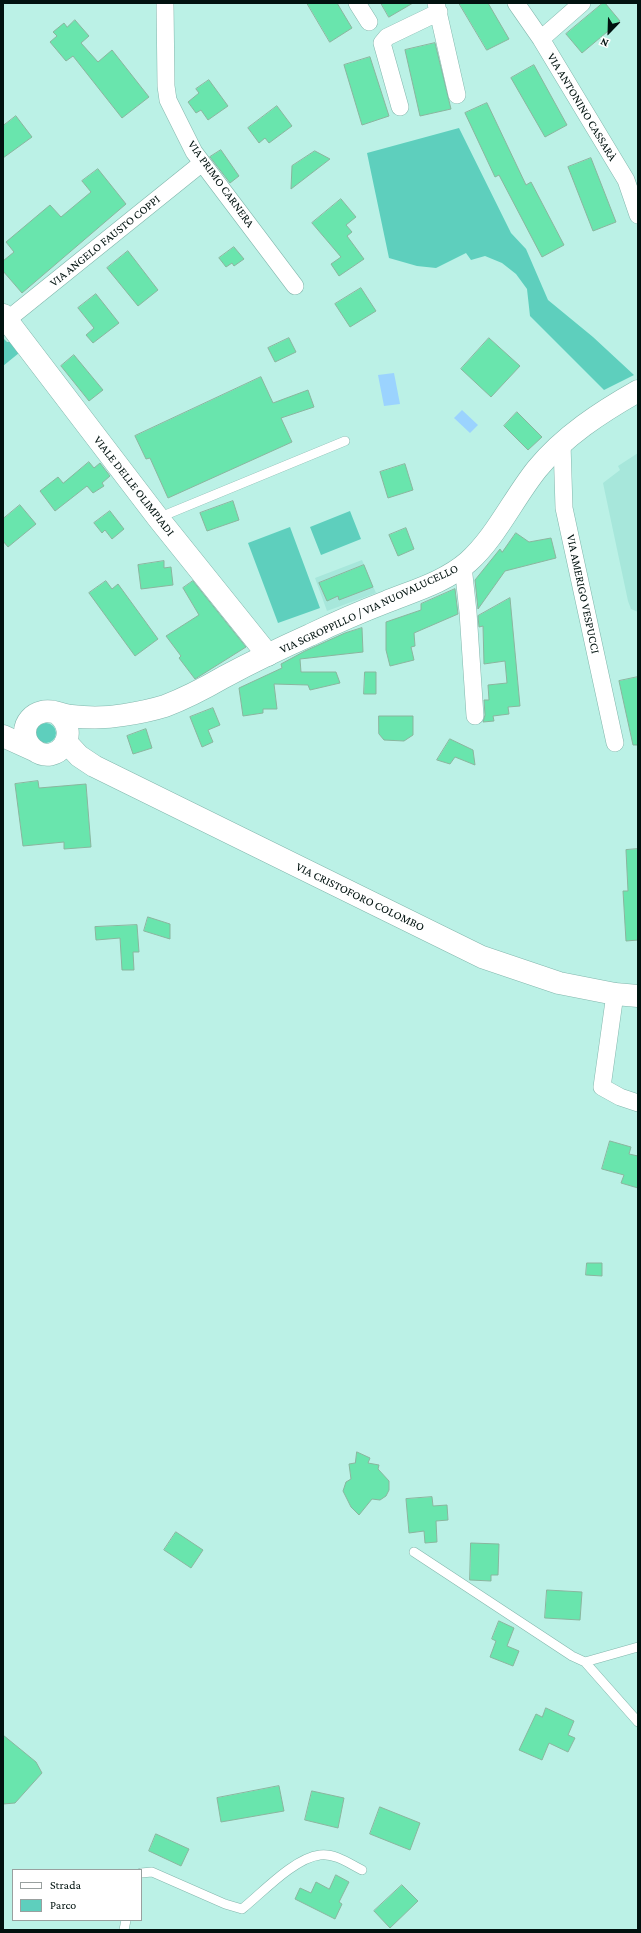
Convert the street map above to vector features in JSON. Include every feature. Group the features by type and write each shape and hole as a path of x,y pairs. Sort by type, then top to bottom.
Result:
{"street":[{"name":"VIA PRIMO CARNERA","path":"165,3 166,86 168,100 194,152 295,286"},
{"path":"357,3 369,22"},
{"name":"VIA ANTONINO CASSARÀ","path":"516,3 541,39 626,180 638,215"},
{"path":"541,39 582,3"},
{"path":"400,107 382,43 387,37 437,7 457,95"},
{"name":"VIA ANGELO FAUSTO COPPI","path":"5,318 202,162"},
{"name":"VIALE DELLE OLIMPIADI","path":"5,318 158,518 268,655"},
{"name":"VIA SGROPPILLO / VIA NUOVALUCELLO","path":"110,717 164,706 205,688 268,655 382,603 422,587 463,566 486,542 537,469 562,444 596,416 638,391"},
{"name":"VIA AMERIGO VESPUCCI","path":"562,444 564,508 615,743"},
{"path":"537,469 551,473 564,508"},
{"path":"463,566 468,612 474,716"},
{"path":"46,711 81,717 110,717 84,726 67,741 63,747 53,753 39,753 30,746 25,732 26,724 31,718 40,712 46,711"},
{"path":"58,714 67,725 67,741 79,756 94,766"},
{"path":"3,725 31,718"},
{"path":"3,736 39,753 94,766"},
{"name":"VIA CRISTOFORO COLOMBO","path":"94,766 482,957 519,971 559,983 615,994 638,996"},
{"path":"615,994 602,1087 620,1098 638,1102"}],"lane":[{"path":"158,518 345,441"},
{"path":"414,1552 572,1656 585,1662 638,1722"},
{"path":"585,1662 638,1647"},
{"path":"142,1873 152,1872 225,1904 242,1909 291,1868 305,1860 320,1855 338,1858 362,1870"}],"shaded area":[{"path":"394,373 400,404 384,406 378,375"},
{"path":"462,410 478,425 470,433 454,418"},
{"path":"638,453 638,612 631,609 628,601 603,483 620,470 618,466"},
{"path":"362,560 376,593 327,611 315,578"}],"green space":[{"path":"459,128 511,233 526,249 548,300 593,337 634,375 604,390 530,316 527,289 516,274 502,263 485,256 471,260 466,253 436,268 417,266 389,258 367,153"},
{"path":"3,338 7,342 10,342 19,353 3,366"},
{"path":"350,511 361,539 321,555 310,527"},
{"path":"290,527 320,608 278,623 248,543"},
{"path":"46,723 53,726 56,733 53,740 46,743 39,740 36,733 39,726"}],"building":[{"path":"307,3 337,3 352,28 330,42"},
{"path":"381,3 413,3 389,17"},
{"path":"459,3 488,3 509,39 487,50"},
{"path":"603,3 605,3 620,21 582,53 566,34"},
{"path":"75,20 89,36 81,43 98,62 112,50 149,97 122,118 73,56 66,61 50,42 57,36 53,32 64,23 67,27"},
{"path":"435,43 451,109 420,116 405,50"},
{"path":"370,57 389,116 362,125 344,65"},
{"path":"534,65 567,125 545,137 511,78"},
{"path":"209,80 228,106 208,120 201,110 196,113 188,102 199,93 196,89"},
{"path":"487,103 526,185 531,182 564,245 542,257 499,175 495,177 465,113"},
{"path":"277,106 292,126 269,143 265,138 259,143 248,128"},
{"path":"16,116 32,137 3,158 3,126"},
{"path":"221,150 239,176 230,183 210,157"},
{"path":"315,151 330,159 291,189 292,166"},
{"path":"591,158 616,222 593,231 568,167"},
{"path":"98,169 126,204 22,293 3,271 3,261 14,252 6,242 50,205 61,217 91,192 82,181"},
{"path":"341,199 356,217 346,225 352,232 347,236 364,259 339,276 331,264 341,257 312,223"},
{"path":"234,247 244,259 234,266 232,263 226,267 219,258"},
{"path":"128,251 158,290 138,306 107,268"},
{"path":"361,288 376,311 350,327 335,304"},
{"path":"96,294 119,323 93,343 86,335 94,328 78,308"},
{"path":"289,338 296,352 275,362 268,348"},
{"path":"489,338 520,366 491,397 461,369"},
{"path":"74,355 103,390 89,401 61,366"},
{"path":"261,377 273,403 308,390 314,407 281,418 292,442 168,498 150,458 146,459 135,436"},
{"path":"517,412 542,437 528,450 504,426"},
{"path":"89,462 94,468 100,463 110,476 102,483 104,486 93,493 87,486 55,511 40,491 58,477 63,483"},
{"path":"405,464 413,490 388,498 380,472"},
{"path":"233,501 239,520 207,531 200,513"},
{"path":"20,505 36,524 8,547 3,541 3,519"},
{"path":"110,511 124,529 112,539 105,530 102,533 94,523"},
{"path":"406,528 414,549 398,556 389,535"},
{"path":"516,533 529,542 551,538 556,558 505,571 478,609 475,580 500,549 502,552"},
{"path":"164,561 164,568 171,567 173,585 141,589 138,565"},
{"path":"364,565 373,587 339,600 338,596 327,601 319,583"},
{"path":"106,581 112,589 118,584 158,639 135,656 89,593"},
{"path":"193,581 246,647 195,679 179,658 181,656 166,636 199,615 183,588"},
{"path":"455,589 458,614 414,633 415,646 411,647 414,660 390,666 386,650 386,622 421,610 421,604"},
{"path":"510,598 520,706 508,707 509,714 493,716 494,721 483,722 485,715 484,700 489,700 488,685 507,683 505,661 484,664 483,626 479,627 478,616"},
{"path":"362,628 363,652 300,659 301,672 336,672 340,683 310,690 308,685 274,684 277,709 263,709 263,713 243,716 239,688 282,668 281,664 305,651 345,633"},
{"path":"365,672 376,672 376,694 364,694"},
{"path":"638,677 638,745 633,745 619,681"},
{"path":"213,708 220,725 208,730 213,742 202,747 190,717"},
{"path":"379,716 413,716 413,735 404,741 384,740 379,734"},
{"path":"146,729 152,748 133,754 127,736"},
{"path":"450,739 473,750 475,765 455,757 450,764 437,760"},
{"path":"38,781 39,788 86,784 91,847 64,849 64,842 23,846 15,784"},
{"path":"638,849 638,940 626,941 623,891 628,891 626,850"},
{"path":"148,917 170,924 170,939 144,931"},
{"path":"137,925 139,952 133,952 134,970 122,970 120,938 96,940 95,927"},
{"path":"610,1141 631,1147 629,1154 638,1156 638,1188 621,1183 624,1175 602,1169"},
{"path":"587,1263 602,1263 602,1276 586,1275"},
{"path":"357,1452 370,1458 368,1463 379,1465 378,1469 389,1481 389,1490 386,1496 380,1500 372,1499 359,1515 351,1507 343,1491 346,1482 351,1479 349,1464 355,1463"},
{"path":"432,1497 433,1506 447,1505 448,1520 436,1521 437,1542 425,1543 424,1531 409,1533 406,1499"},
{"path":"176,1532 203,1550 191,1568 164,1550"},
{"path":"471,1543 499,1544 498,1575 491,1575 491,1581 470,1580"},
{"path":"547,1590 582,1592 580,1620 545,1618"},
{"path":"499,1621 514,1628 507,1646 519,1651 513,1666 490,1657 496,1641 492,1639"},
{"path":"546,1708 574,1721 568,1735 575,1738 568,1752 549,1743 542,1760 519,1750 536,1714 542,1717"},
{"path":"3,1735 36,1762 42,1773 15,1803 3,1804"},
{"path":"279,1786 284,1811 221,1822 217,1798"},
{"path":"312,1791 344,1798 338,1828 305,1820"},
{"path":"380,1807 420,1823 410,1850 370,1834"},
{"path":"156,1834 189,1849 181,1866 149,1851"},
{"path":"336,1875 349,1882 339,1902 342,1904 335,1919 295,1899 300,1888 311,1893 316,1882 329,1889"},
{"path":"402,1885 418,1901 390,1928 374,1911"}]}
